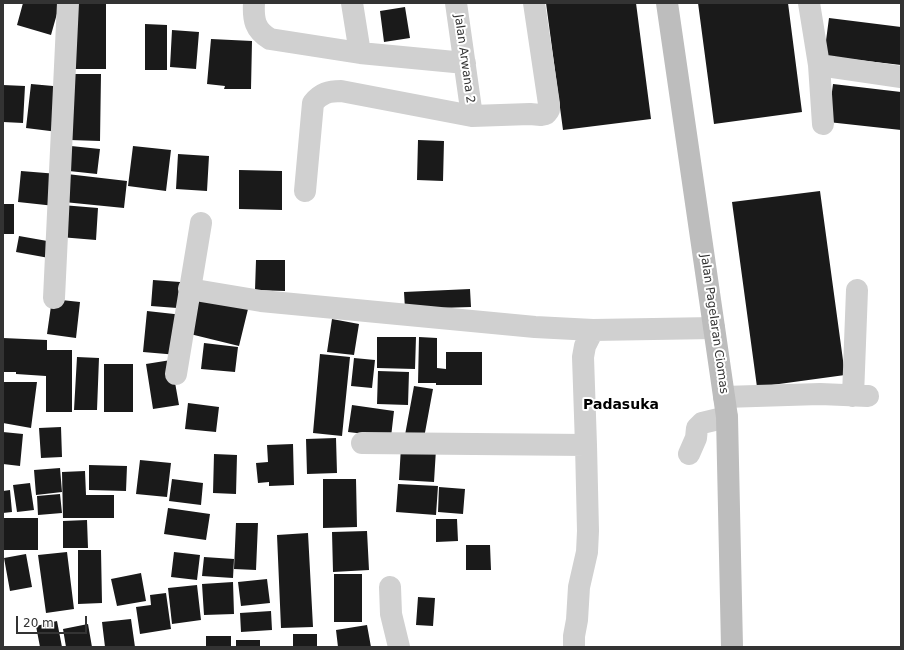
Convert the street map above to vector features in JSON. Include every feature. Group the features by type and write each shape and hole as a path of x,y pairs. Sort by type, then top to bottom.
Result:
{"main road":[{"name":"Jalan Pagelaran Ciomas","path":"667,3 725,407 732,647"}],"street":[{"path":"54,298 68,3"},
{"path":"254,3 253,13 260,33 270,39 360,53 465,63"},
{"path":"352,3 360,53"},
{"name":"Jalan Arwana 2","path":"456,3 472,116"},
{"path":"305,192 313,103 318,96 325,93 341,91 472,116 546,114 549,110 534,3"},
{"path":"810,3 819,65 823,124"},
{"path":"819,65 901,77"},
{"path":"176,374 201,223"},
{"path":"189,289 262,301 535,328 593,330 714,328"},
{"path":"689,454 696,438 697,428 725,407 820,394 861,396 857,290"},
{"path":"574,647 580,587 587,552 586,445 582,357 585,346 593,330"},
{"path":"362,443 586,445"},
{"path":"390,587 391,614 399,647"}],"building":[{"path":"23,3 60,3 51,35 17,25"},
{"path":"74,3 106,3 106,69 74,69"},
{"path":"546,3 636,3 651,119 563,130"},
{"path":"698,3 788,3 802,112 714,124"},
{"path":"405,7 410,38 384,42 380,11"},
{"path":"829,18 901,27 901,65 824,56"},
{"path":"145,24 167,25 167,70 145,70"},
{"path":"172,30 199,32 196,69 170,67"},
{"path":"211,39 252,41 251,89 224,89 225,86 207,84"},
{"path":"70,74 101,74 100,141 70,140"},
{"path":"31,84 64,87 58,132 26,128"},
{"path":"833,84 901,92 901,130 828,122"},
{"path":"3,85 25,86 23,123 3,122"},
{"path":"418,140 444,141 443,181 417,180"},
{"path":"71,146 100,149 97,174 69,171"},
{"path":"133,146 171,150 166,191 128,186"},
{"path":"178,154 209,156 207,191 176,189"},
{"path":"239,170 282,171 282,210 239,209"},
{"path":"21,171 58,174 55,206 18,202"},
{"path":"67,174 127,181 124,208 64,202"},
{"path":"820,191 845,375 757,387 732,202"},
{"path":"3,204 14,204 14,234 3,234"},
{"path":"62,205 98,208 96,240 60,237"},
{"path":"19,236 53,242 49,258 16,252"},
{"path":"256,260 285,260 285,291 255,290"},
{"path":"153,280 180,282 177,308 151,306"},
{"path":"470,289 471,307 405,309 404,292"},
{"path":"196,295 248,309 239,346 186,333"},
{"path":"52,299 80,302 76,338 47,334"},
{"path":"147,311 183,315 178,355 143,352"},
{"path":"332,319 359,324 354,355 327,352"},
{"path":"377,337 416,337 415,369 377,368"},
{"path":"419,337 437,338 437,368 446,369 446,352 482,352 482,385 436,385 436,383 418,383"},
{"path":"3,338 47,340 47,350 72,350 72,412 46,412 46,376 16,374 16,372 3,372"},
{"path":"204,343 238,347 235,372 201,369"},
{"path":"320,354 350,357 342,436 313,433"},
{"path":"77,357 99,358 97,410 74,410"},
{"path":"354,358 375,360 372,388 351,386"},
{"path":"171,360 179,405 153,409 146,364"},
{"path":"104,364 133,364 133,412 104,412"},
{"path":"378,371 409,372 408,405 377,404"},
{"path":"3,382 37,382 31,428 3,423"},
{"path":"414,386 433,389 424,438 405,435"},
{"path":"188,403 219,407 216,432 185,429"},
{"path":"352,405 394,411 391,437 348,432"},
{"path":"61,427 62,457 41,458 39,428"},
{"path":"3,432 23,434 20,466 3,464"},
{"path":"336,438 337,473 307,474 306,439"},
{"path":"293,444 294,485 269,486 269,482 258,483 256,463 268,462 267,445"},
{"path":"401,447 436,449 434,482 399,480"},
{"path":"214,454 237,455 236,494 213,493"},
{"path":"140,460 171,463 167,497 136,494"},
{"path":"89,465 127,466 126,491 89,490"},
{"path":"60,468 62,492 36,495 34,470"},
{"path":"85,471 86,495 114,495 114,518 63,518 62,472"},
{"path":"172,479 203,483 201,505 169,501"},
{"path":"323,479 356,479 357,527 323,528"},
{"path":"30,483 34,510 17,512 13,485"},
{"path":"398,484 438,486 436,515 396,512"},
{"path":"439,487 465,489 463,514 438,512"},
{"path":"10,490 12,512 3,513 3,491"},
{"path":"60,494 62,513 38,515 37,496"},
{"path":"168,508 210,514 206,540 164,534"},
{"path":"3,518 38,518 38,550 3,550"},
{"path":"436,519 457,519 458,541 436,542"},
{"path":"87,520 88,548 63,548 63,521"},
{"path":"236,523 258,523 256,570 234,569"},
{"path":"367,531 369,570 333,572 332,532"},
{"path":"308,533 313,627 281,628 277,535"},
{"path":"466,545 490,545 491,570 466,570"},
{"path":"78,550 101,550 102,603 78,604"},
{"path":"67,552 74,609 46,613 38,555"},
{"path":"174,552 200,555 197,580 171,577"},
{"path":"26,554 32,587 10,591 4,558"},
{"path":"204,557 234,559 233,578 202,576"},
{"path":"141,573 146,601 117,606 111,579"},
{"path":"334,574 362,574 362,622 334,622"},
{"path":"267,579 270,603 241,606 238,582"},
{"path":"233,582 234,614 204,615 202,584"},
{"path":"197,585 201,620 172,624 168,588"},
{"path":"166,593 171,629 140,634 136,607 151,605 150,595"},
{"path":"418,597 435,598 433,626 416,625"},
{"path":"271,611 272,630 241,632 240,613"},
{"path":"131,619 135,647 105,647 102,622"},
{"path":"57,621 62,647 40,647 36,626"},
{"path":"88,624 92,647 66,647 63,629"},
{"path":"367,625 371,647 338,647 336,630"},
{"path":"293,634 317,634 317,647 293,647"},
{"path":"206,636 231,636 231,647 206,647"},
{"path":"236,640 260,640 260,647 236,647"}],"district":[{"name":"Padasuka","path":"621,405"}]}
